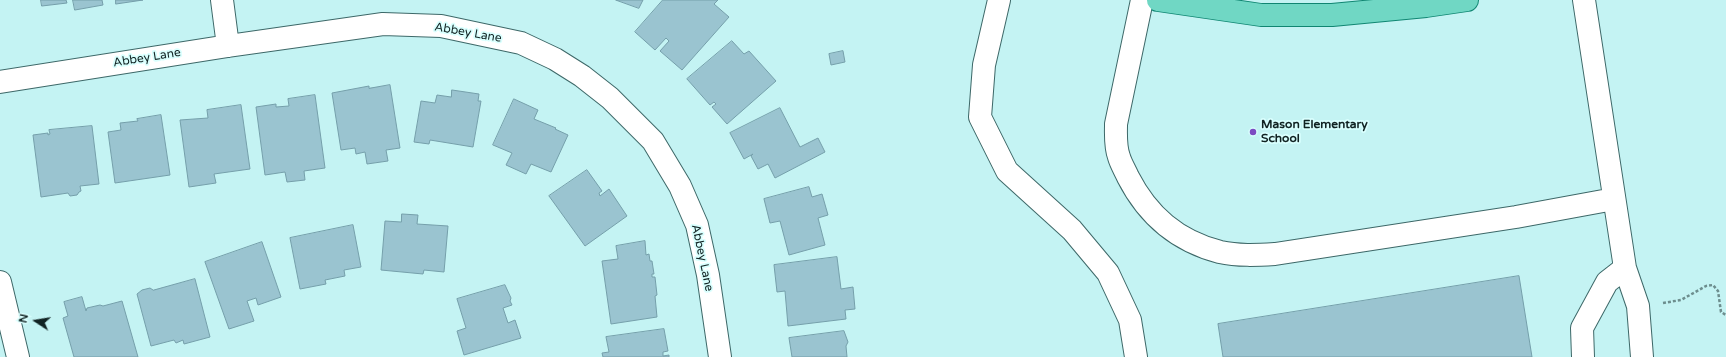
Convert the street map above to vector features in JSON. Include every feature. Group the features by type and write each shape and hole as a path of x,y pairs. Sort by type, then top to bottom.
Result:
{"main road":[{"path":"1158,0 1261,15 1332,15 1426,6 1467,0"}],"street":[{"path":"222,0 228,46"},
{"path":"999,0 984,65 980,116 1007,171 1072,230 1108,273 1130,320 1136,357"},
{"path":"1142,0 1116,124 1116,141 1119,158 1145,205 1161,222 1181,237 1199,245 1220,252 1248,255 1275,254 1516,217 1614,199"},
{"path":"1584,0 1625,268 1638,306 1642,357"},
{"name":"Abbey Lane","path":"0,82 228,46 383,24 441,26 521,43 555,59 582,76 610,98 653,141 680,186 697,225 708,275 720,357"},
{"path":"1583,357 1582,328 1607,282 1625,268"},
{"path":"0,282 18,357"}],"path":[{"path":"1661,303 1681,300 1706,286 1713,285 1718,291 1721,312 1726,315"}],"building":[{"path":"41,0 66,0 67,3 42,6"},
{"path":"73,0 102,0 103,5 75,10"},
{"path":"116,0 143,0 116,4"},
{"path":"616,0 643,0 639,8"},
{"path":"663,0 718,0 714,4 729,17 682,70 660,51 669,41 666,38 655,50 635,32"},
{"path":"732,41 744,54 749,51 776,81 727,124 712,107 716,104 714,102 710,105 687,79"},
{"path":"843,51 845,62 831,65 829,54"},
{"path":"390,85 400,148 386,150 388,161 367,164 365,152 356,154 355,148 341,150 332,93 369,86 369,88"},
{"path":"452,90 479,94 478,101 481,101 473,147 430,140 429,144 414,142 421,101 435,103 437,95 451,97"},
{"path":"315,95 325,168 304,171 305,180 287,182 285,172 265,175 256,107 276,104 276,107 289,106 288,99"},
{"path":"514,99 538,110 534,119 556,128 555,129 568,135 551,172 531,164 526,174 506,165 512,153 493,145"},
{"path":"241,105 250,169 214,174 216,183 189,187 180,120 208,118 207,110"},
{"path":"780,108 800,147 818,138 825,152 775,178 768,164 758,169 751,156 753,154 744,159 730,133"},
{"path":"161,115 170,175 115,183 108,132 121,130 120,123 138,121 137,119"},
{"path":"92,126 99,184 80,186 81,191 77,195 70,196 68,193 41,197 33,135 48,133 48,135 50,134 49,130"},
{"path":"587,170 602,191 599,193 600,196 609,189 627,216 585,246 549,196"},
{"path":"809,187 812,197 822,194 828,215 818,218 825,245 789,255 780,221 770,223 764,199"},
{"path":"402,214 418,215 417,224 448,226 444,272 424,270 423,274 381,270 385,221 401,222"},
{"path":"353,225 361,267 344,270 345,276 325,280 326,284 300,289 290,238"},
{"path":"645,241 646,255 649,254 650,261 652,261 654,274 652,274 652,277 655,277 657,317 611,324 602,261 618,259 616,246"},
{"path":"262,242 281,297 258,305 256,298 247,301 254,321 229,329 205,262"},
{"path":"837,257 841,289 853,287 855,309 845,310 846,319 788,326 785,291 777,292 774,265"},
{"path":"1519,276 1532,357 1223,357 1218,324"},
{"path":"195,279 210,337 184,344 183,340 176,343 174,340 151,346 137,294 142,290 150,288 153,290"},
{"path":"505,285 511,298 510,301 512,305 503,308 508,323 515,320 521,338 464,355 457,331 466,328 457,299"},
{"path":"82,297 86,311 87,308 122,301 138,357 74,357 63,318 68,316 64,302"},
{"path":"664,329 668,351 663,352 663,356 669,355 669,357 603,357 602,353 609,352 606,337"},
{"path":"844,331 848,342 846,346 847,357 792,357 789,338"}],"place":[{"name":"Mason Elementary School","path":"1253,132"}]}
